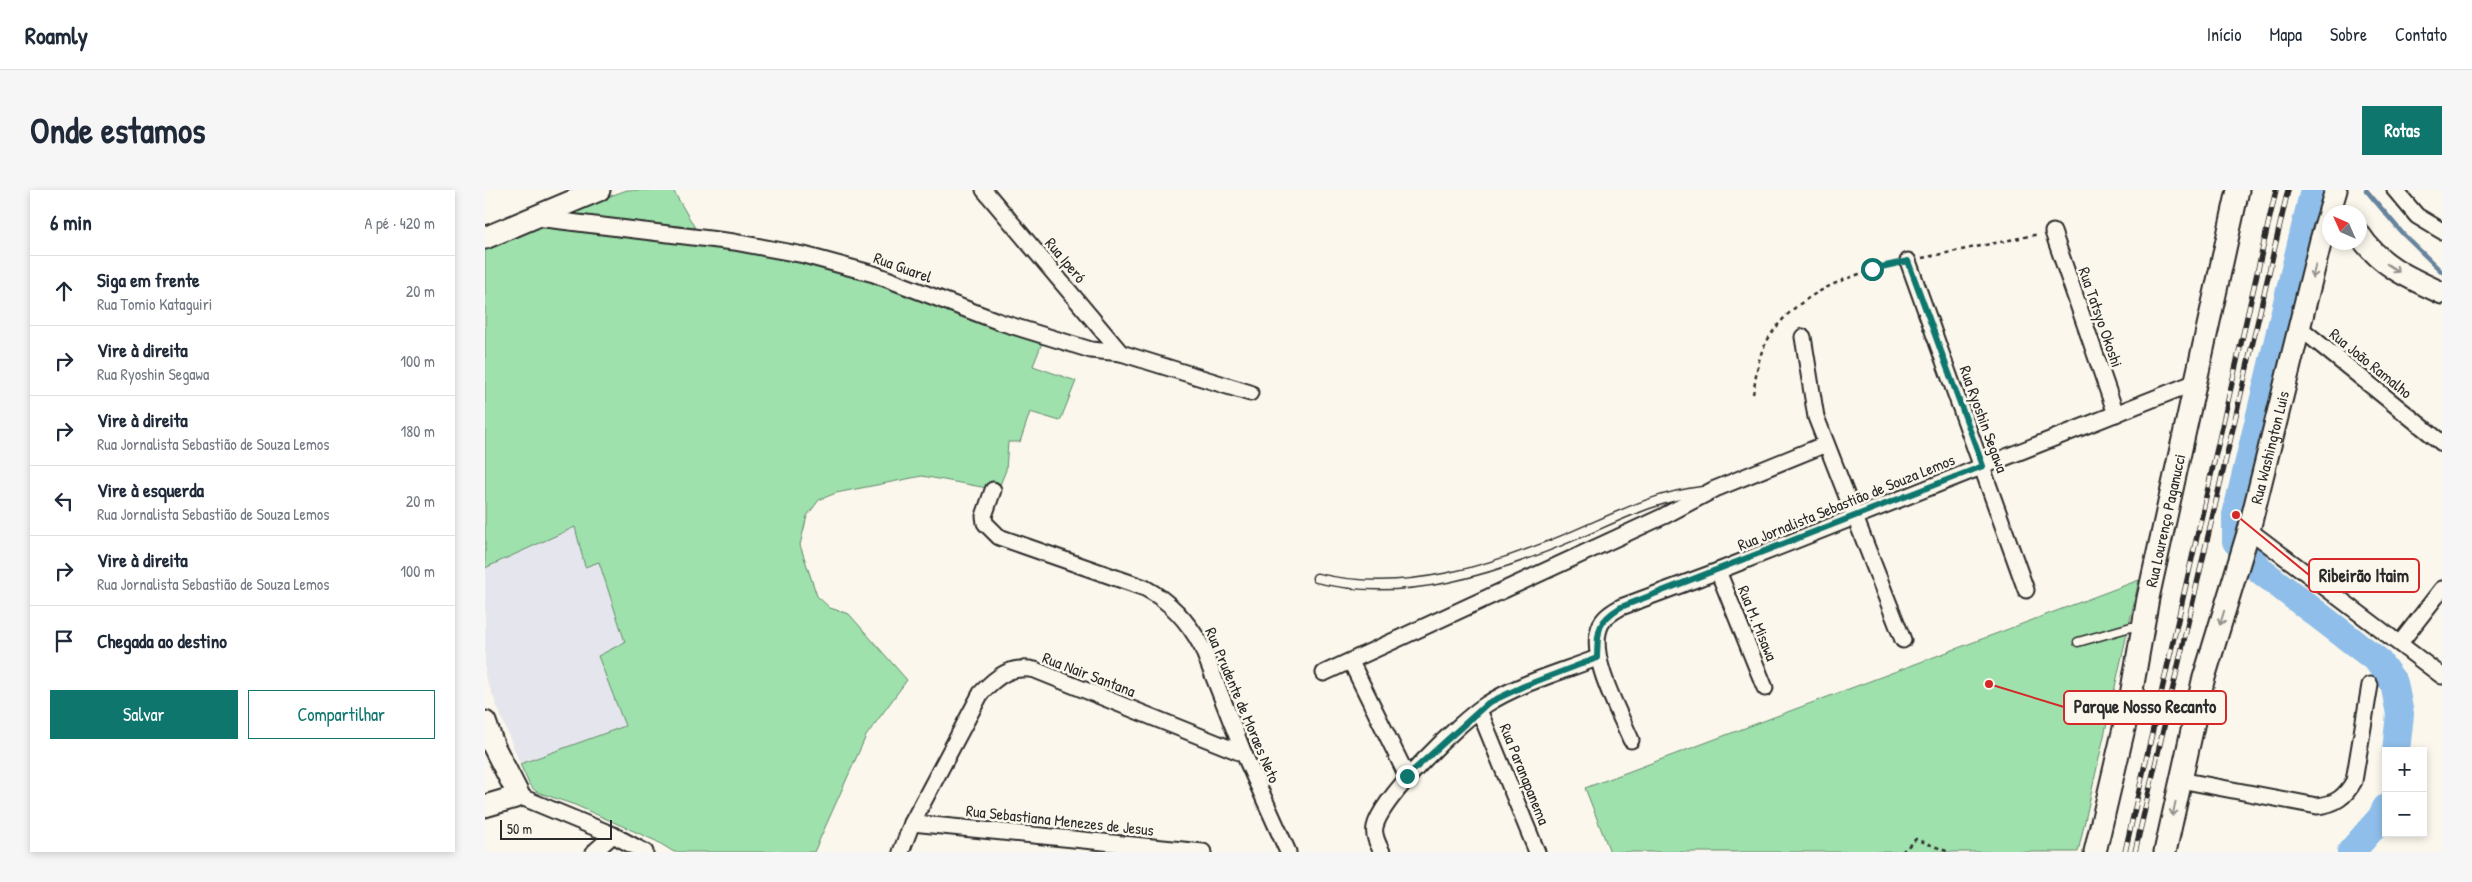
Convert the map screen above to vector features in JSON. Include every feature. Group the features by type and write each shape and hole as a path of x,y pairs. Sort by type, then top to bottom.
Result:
{"street":[{"path":"485,238 599,190"},
{"name":"Rua Iperó","path":"984,190 1121,353"},
{"name":"Rua Lourenço Paganucci","path":"2095,852 2129,707 2143,627 2237,190"},
{"path":"2336,190 2344,205"},
{"name":"Rua Washington Luis","path":"2165,852 2203,681 2237,572 2321,240 2336,190"},
{"path":"2395,190 2417,216 2442,231"},
{"name":"Rua Guarel","path":"533,218 566,220 734,242 804,255 874,274 1000,322 1091,350 1121,353 1250,393"},
{"name":"Rua Tatsyo Okoshi","path":"2053,232 2116,414"},
{"path":"2367,244 2378,258 2391,268 2442,293"},
{"name":"Rua Ryoshin Segawa","path":"1908,261 2026,590"},
{"name":"Rua João Ramalho","path":"2300,328 2442,444"},
{"path":"1803,337 1816,417 1903,640"},
{"name":"Rua Jornalista Sebastião de Souza Lemos","path":"1631,740 1597,658 1598,631 1602,622 1610,613 1621,607 1718,571 2196,382"},
{"path":"1325,673 1664,516 1715,489 1826,444"},
{"name":"Rua Prudente de Moraes Neto","path":"993,490 984,516 985,523 999,537 1145,588 1160,596 1177,610 1202,647 1244,754 1288,852"},
{"path":"2246,538 2400,643 2442,676"},
{"name":"Rua M. Misawa","path":"1718,571 1765,688"},
{"path":"2400,643 2442,589"},
{"path":"1382,852 1376,842 1375,825 1407,776 1479,710 1524,686 1597,658"},
{"path":"1351,662 1407,776"},
{"name":"Rua Nair Santana","path":"901,852 912,823 981,693 996,677 1010,670 1023,668 1035,670 1244,754"},
{"path":"2180,780 2317,806 2337,802 2355,781 2370,685"},
{"name":"Rua Paranapanema","path":"1479,710 1537,852"},
{"path":"485,722 489,753 519,796 613,835 645,852"},
{"path":"485,806 519,796"},
{"name":"Rua Sebastiana Menezes de Jesus","path":"912,823 1203,852"},
{"path":"594,852 613,835"}],"lane":[{"path":"1317,578 1346,585 1373,587 1435,582 1505,562 1659,500 1715,489"},
{"path":"2078,642 2131,627 2143,627"}],"path":[{"path":"1753,394 1762,350 1775,327 1789,312 1822,290 1872,269 2053,232"},
{"path":"1902,852 1915,839 1949,852"}],"shaded area":[{"path":"575,527 585,566 599,562 625,642 598,656 625,726 520,764 485,676 485,568"}],"green space":[{"path":"627,190 673,190 695,228 563,213"},
{"path":"541,225 755,253 863,275 1042,343 1033,366 1076,381 1060,421 1030,412 1020,442 1008,442 1006,470 998,490 922,476 836,493 819,500 807,516 800,545 817,596 830,608 849,614 907,680 866,736 814,852 674,852 656,841 575,805 537,792 530,786 520,764 625,726 598,656 625,642 599,562 585,567 575,527 485,568 485,248"},
{"path":"2139,580 2078,852 1610,852 1585,788"}],"waterway":[{"path":"2314,190 2236,515 2236,541 2261,571 2377,660 2394,683 2400,714 2396,747"},
{"path":"2366,190 2403,234 2442,272"},
{"path":"2309,214 2320,210"},
{"path":"2351,852 2382,816"}],"railway":[{"path":"2125,852 2276,190"},
{"path":"2135,852 2288,190"}],"place":[{"name":"Ribeirão Itaim","path":"2236,515"},
{"name":"Parque Nosso Recanto","path":"1989,684"}],"route":[{"path":"1407,776 1488,703 1524,686 1597,658 1598,631 1602,622 1610,613 1621,607 1718,571 1983,466 1908,261 1872,269"}]}
